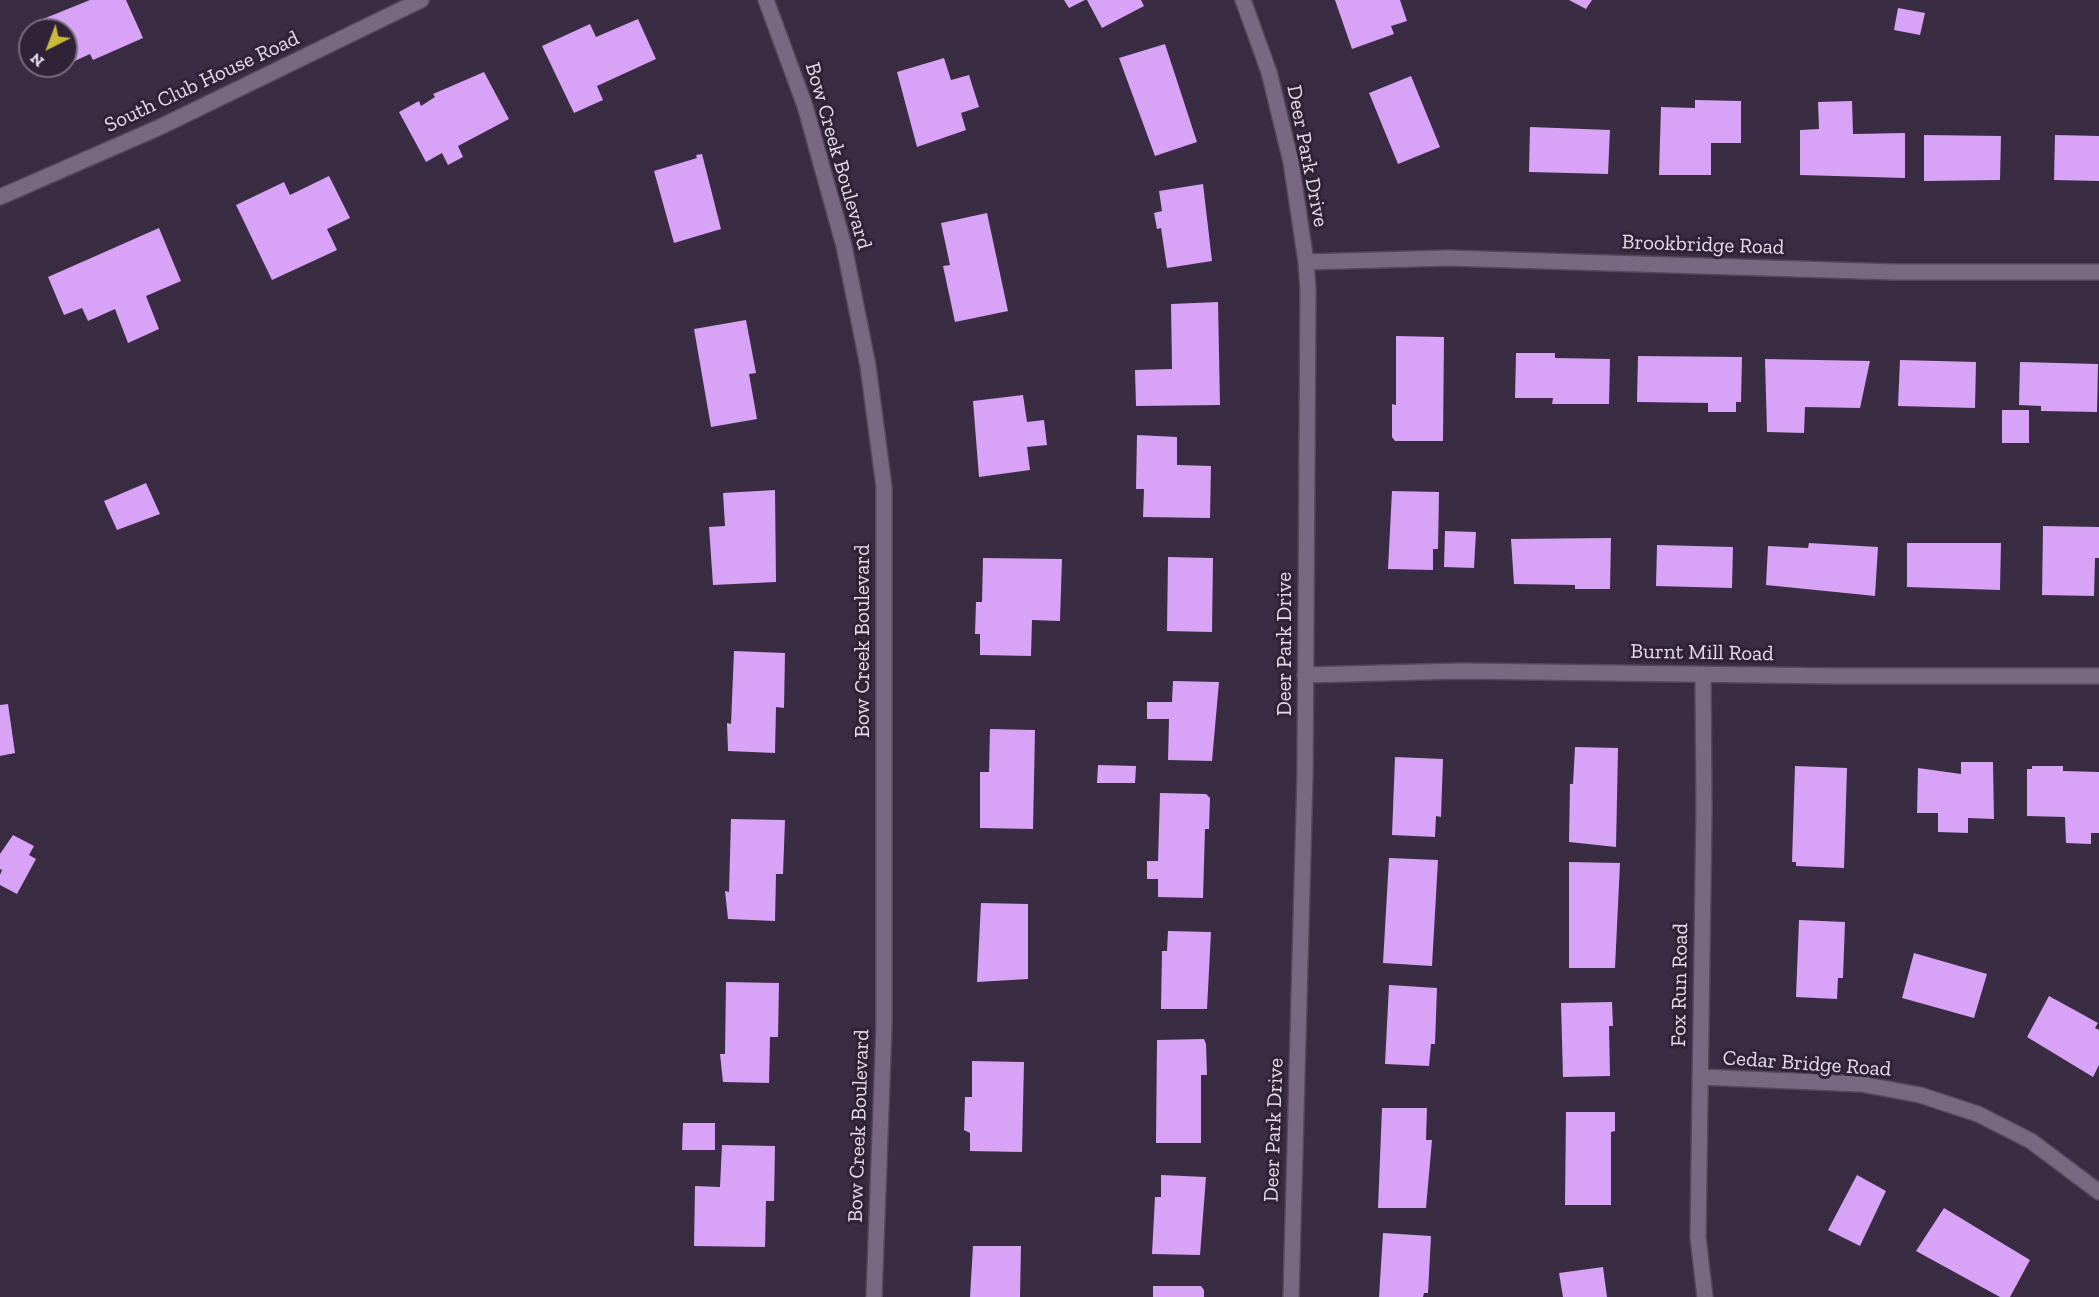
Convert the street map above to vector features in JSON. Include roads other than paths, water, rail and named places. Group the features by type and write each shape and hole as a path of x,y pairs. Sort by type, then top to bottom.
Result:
{"street":[{"name":"South Club House Road","path":"0,198 160,127 421,0"},
{"name":"Bow Creek Boulevard","path":"766,0 805,106 844,246 868,366 884,487 884,1026 874,1297"},
{"name":"Deer Park Drive","path":"1244,0 1269,72 1291,162 1308,290 1305,775 1291,1297"},
{"name":"Brookbridge Road","path":"1306,262 1448,258 1894,272 2099,272"},
{"name":"Burnt Mill Road","path":"1305,675 1461,671 2099,676"},
{"name":"Fox Run Road","path":"1703,674 1698,1237 1705,1297"},
{"name":"Cedar Bridge Road","path":"1700,1077 1861,1084 1920,1095 1978,1114 2031,1142 2099,1192"}]}
